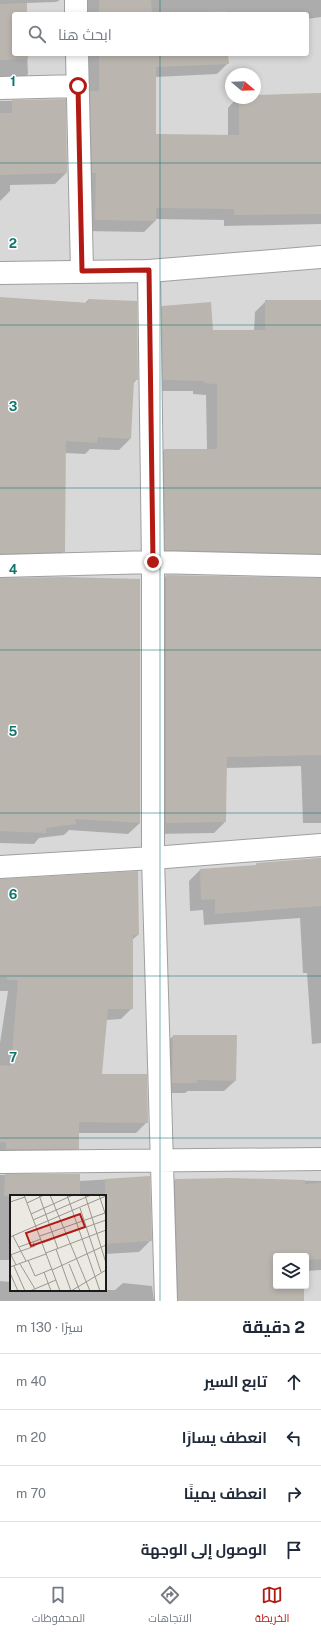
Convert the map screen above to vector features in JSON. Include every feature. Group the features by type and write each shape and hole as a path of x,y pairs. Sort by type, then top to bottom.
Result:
{"street":[{"path":"76,0 76,12"},
{"path":"77,56 82,271"},
{"path":"0,88 78,86"},
{"path":"0,273 149,270 321,257"},
{"path":"149,270 153,562 153,858 166,1301"},
{"path":"0,566 153,562 321,566"},
{"path":"0,867 153,858 321,845"},
{"path":"0,1162 321,1159"}],"shaded area":[{"path":"0,0 321,0 321,1301 0,1301"}],"building":[{"path":"99,0 151,0 152,12 99,12"},
{"path":"27,3 27,12 12,12 12,56 28,56 28,59 0,60 0,4"},
{"path":"226,11 226,12 205,12"},
{"path":"99,56 228,56 229,64 156,67 156,134 239,135 239,104 261,104 261,95 321,93 321,214 234,215 234,209 156,208 156,221 95,220 96,173 92,173 90,91 99,91"},
{"path":"66,99 67,173 0,175 0,113 12,113 12,100"},
{"path":"0,297 88,303 88,299 137,301 138,380 134,380 131,439 98,437 97,443 66,441 65,552 0,554"},
{"path":"265,300 321,300 321,554 165,550 164,449 217,449 217,384 204,383 204,381 163,380 162,306 211,302 213,330 265,330"},
{"path":"166,575 321,578 321,755 227,757 226,822 166,823"},
{"path":"65,577 140,579 140,823 75,819 76,824 46,828 46,833 0,831 0,578"},
{"path":"321,858 321,906 215,914 215,899 201,900 200,869"},
{"path":"138,871 139,935 133,935 133,1009 108,1009 102,1074 147,1074 148,1123 79,1122 79,1149 6,1149 6,1142 0,1142 0,1065 11,1066 18,980 7,980 7,977 0,977 0,879"},
{"path":"173,1035 237,1035 236,1081 197,1080 197,1083 172,1083"},
{"path":"5,1174 80,1174 80,1195 4,1196"},
{"path":"150,1176 152,1241 106,1244 105,1179"},
{"path":"232,1178 305,1180 305,1184 321,1183 321,1259 309,1260 309,1253 273,1253 273,1289 304,1289 304,1301 178,1301 175,1179"}],"route":[{"path":"78,86 82,271 149,270 153,562"}]}
